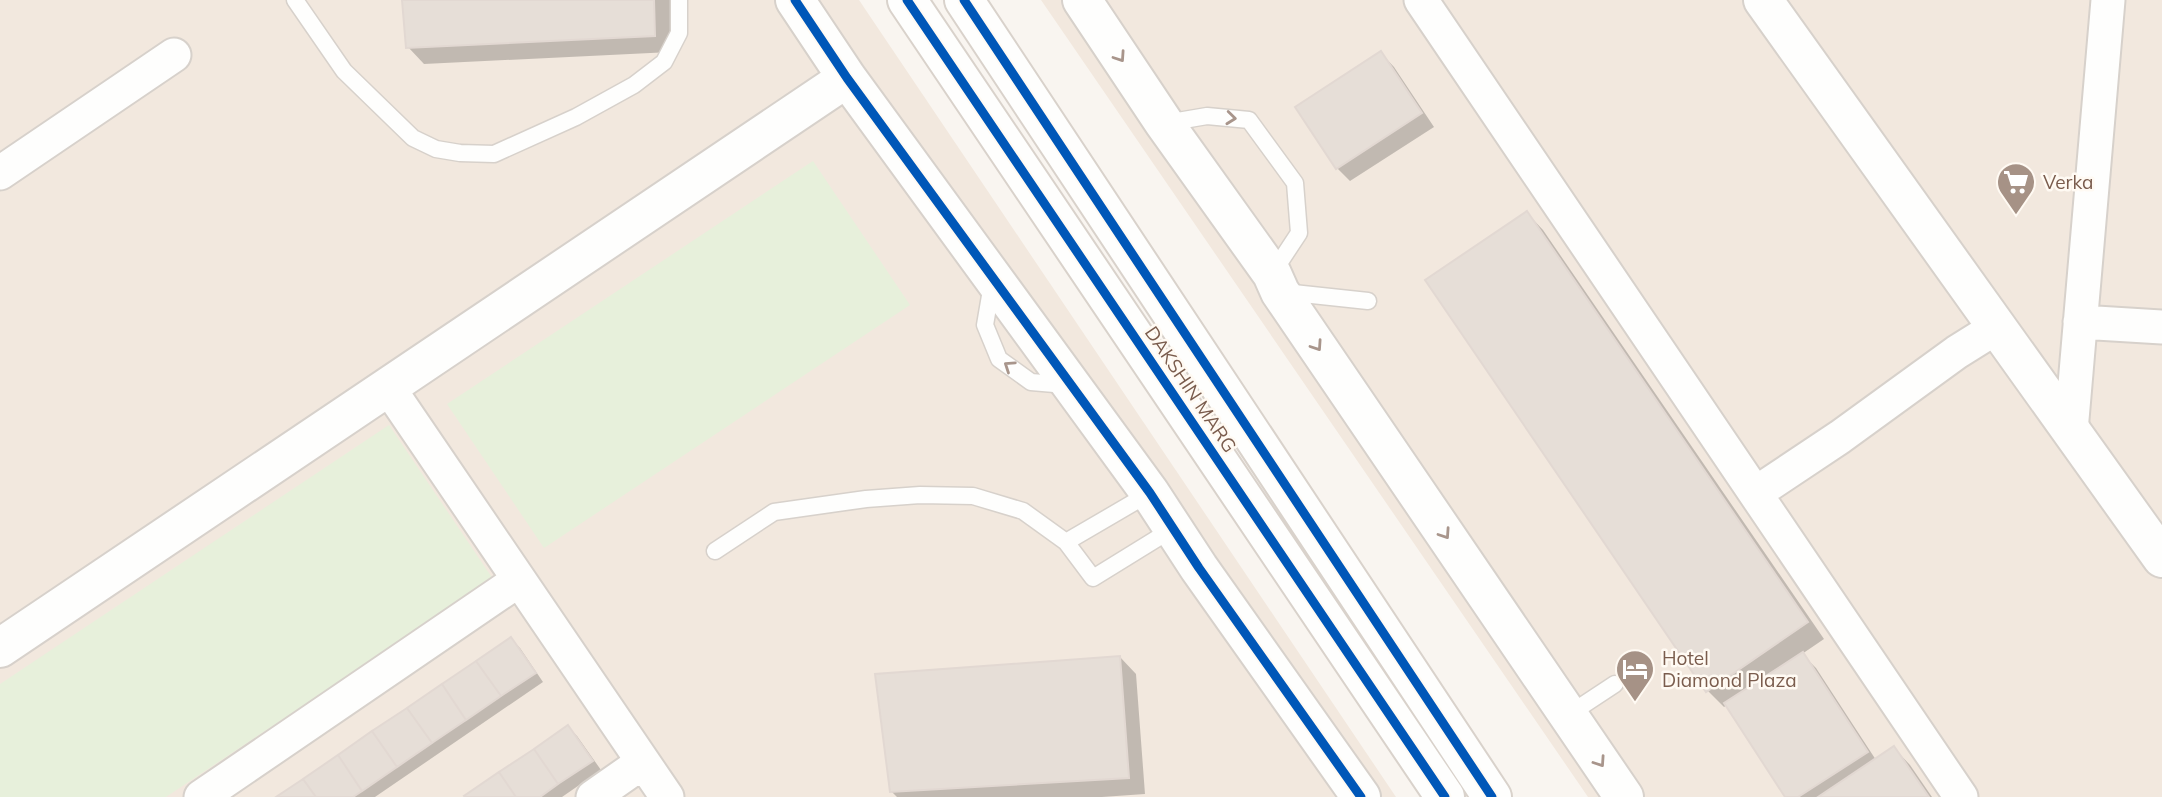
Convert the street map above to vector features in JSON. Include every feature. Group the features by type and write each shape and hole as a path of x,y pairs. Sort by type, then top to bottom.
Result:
{"street":[{"path":"795,0 847,78 1150,493 1199,568 1361,797"},
{"name":"DAKSHIN MARG","path":"907,0 1446,797"},
{"name":"DAKSHIN MARG","path":"964,0 1492,797"},
{"path":"1082,0 1624,797"},
{"path":"1421,0 1961,797"},
{"path":"1763,0 2071,431 2150,524 2162,558"},
{"path":"2071,431 2108,0"},
{"path":"0,173 174,55"},
{"path":"0,648 847,78"},
{"path":"2080,321 2162,327"},
{"path":"1756,494 1957,352 1997,327"},
{"path":"388,387 667,797"},
{"path":"201,797 519,580"},
{"path":"593,797 643,762"}],"lane":[{"path":"295,0 344,71 412,138 436,149 494,154 576,117 634,85 664,62 678,33 679,0"},
{"path":"1164,123 1207,116 1249,120 1295,183 1298,233 1276,283 1368,301"},
{"path":"1066,542 1150,493"},
{"path":"715,551 774,512 866,499 920,495 972,496 1023,511 1066,542 1093,578 1174,528"},
{"path":"1568,715 1615,684"}],"shaded area":[{"path":"0,0 859,0 1396,797 0,797"},
{"path":"1041,0 2162,0 2162,797 1588,797"}],"green space":[{"path":"813,161 910,305 544,548 447,404"},
{"path":"389,425 493,579 166,797 0,797 0,684"}],"building":[{"path":"402,0 654,0 655,36 406,48"},
{"path":"1381,51 1422,113 1336,169 1295,107"},
{"path":"1527,211 1808,622 1706,692 1425,280"},
{"path":"511,637 536,673 501,696 476,661"},
{"path":"1803,652 1868,752 1798,797 1785,797 1724,703"},
{"path":"1120,656 1129,778 890,792 875,674"},
{"path":"476,661 501,696 466,720 442,684"},
{"path":"442,684 466,720 432,743 407,708"},
{"path":"407,708 432,743 397,767 372,731"},
{"path":"568,725 593,761 558,784 534,749"},
{"path":"372,731 397,767 362,791 338,755"},
{"path":"1894,746 1929,797 1818,797"},
{"path":"534,749 558,784 540,797 516,797 499,772"},
{"path":"338,755 362,791 353,797 316,797 303,779"},
{"path":"499,772 516,797 464,796"},
{"path":"303,779 316,797 276,797"}],"cycle path":[{"path":"795,0 847,78 1150,493 1199,568 1361,797"},
{"path":"907,0 1445,797"},
{"path":"964,0 1492,797"}],"place":[{"name":"Verka","path":"2016,216"},
{"name":"Hotel Diamond Plaza","path":"1635,703"}]}
